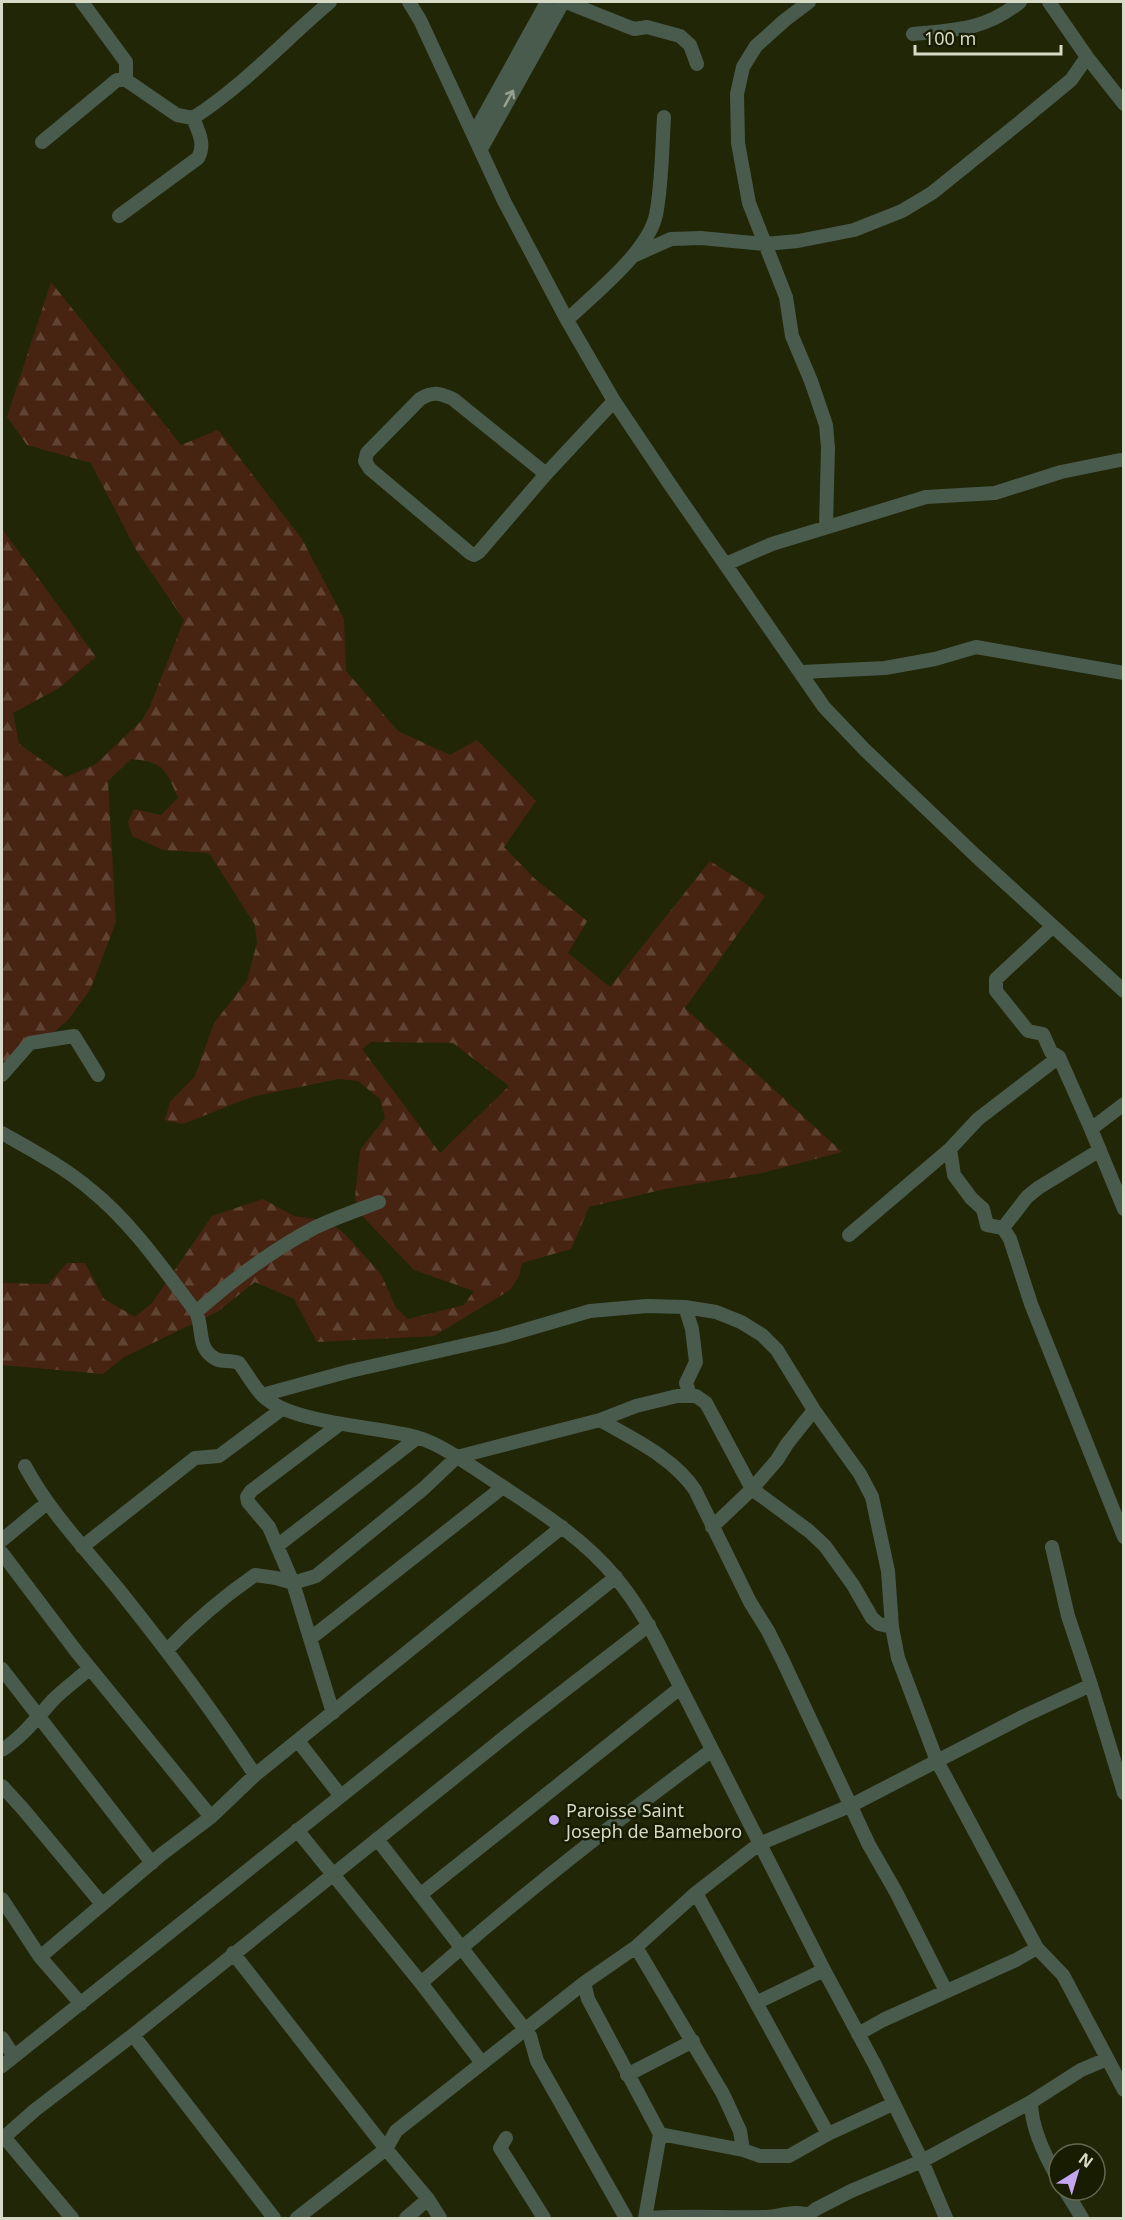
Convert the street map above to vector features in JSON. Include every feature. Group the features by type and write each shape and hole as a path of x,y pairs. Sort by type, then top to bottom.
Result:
{"street":[{"path":"82,2 126,62 126,80"},
{"path":"42,142 117,80 126,80 177,115 193,118 249,73 330,2"},
{"path":"409,2 420,20 509,212 567,320 671,486 802,672 824,707 858,743 976,856 1124,991"},
{"path":"474,134 547,2"},
{"path":"481,149 565,2 634,28 647,27 680,36 690,45 696,64"},
{"path":"809,2 756,46 743,67 737,94 738,143 749,202 786,297 792,336 826,425 828,448 826,526"},
{"path":"913,34 966,29 993,21 1020,2"},
{"path":"1049,2 1087,57 1124,104"},
{"path":"633,256 671,239 701,238 765,244 798,241 854,230 902,211 932,193 1071,80 1087,57"},
{"path":"567,320 633,256 647,237 656,216 664,117"},
{"path":"118,216 198,158 202,150 202,142 193,118"},
{"path":"546,474 453,399 440,393 429,393 420,399 367,453 365,461 370,469 389,486 474,555 615,400"},
{"path":"726,564 772,544 926,497 995,493 1061,472 1120,460"},
{"path":"802,672 885,668 935,659 976,647 1124,673"},
{"path":"1053,926 996,979 996,991 1028,1031 1043,1034 1051,1052 1059,1057 1124,1209"},
{"path":"2,1076 30,1043 74,1036 98,1075"},
{"path":"849,1235 950,1149 978,1119 1059,1057"},
{"path":"1091,1129 1124,1104"},
{"path":"2,1133 69,1173 99,1197 133,1232 196,1312 200,1339 207,1353 219,1360 239,1363 262,1395 282,1409 340,1424 417,1437 457,1457 562,1527 616,1577 649,1625 922,2161 946,2218"},
{"path":"950,1149 954,1175 971,1198 983,1209 987,1225 1003,1228 1010,1239 1031,1304 1124,1537"},
{"path":"1003,1228 1027,1197 1100,1150"},
{"path":"196,1312 226,1286 274,1252 315,1228 379,1202"},
{"path":"262,1395 350,1371 501,1336 590,1311 647,1306 685,1307 716,1312 741,1322 762,1335 777,1350 814,1410 860,1474 872,1497 888,1571 892,1627 903,1673 937,1761 1037,1948 1063,1975 1124,2090"},
{"path":"685,1307 692,1329 696,1362 686,1383 690,1395"},
{"path":"167,1650 195,1621 255,1575 293,1583 316,1576 423,1489 457,1457 600,1420 636,1406 690,1395 701,1399 709,1408 752,1489 809,1531 825,1546 853,1585 872,1618 879,1624 892,1627"},
{"path":"82,1547 195,1458 219,1456 282,1409"},
{"path":"712,1527 752,1489 814,1410"},
{"path":"600,1420 678,1470 695,1490 750,1602 768,1630 869,1845 896,1892 946,1991"},
{"path":"333,1713 293,1583 265,1520 248,1502 248,1494 340,1424"},
{"path":"277,1546 417,1437"},
{"path":"25,1466 47,1503 167,1650 206,1702 255,1775"},
{"path":"311,1638 502,1487"},
{"path":"2,1540 47,1503"},
{"path":"40,1957 211,1816 255,1775 562,1527"},
{"path":"1052,1547 1068,1616 1124,1793"},
{"path":"2,1553 90,1668 211,1816"},
{"path":"2,2066 151,1945 616,1577"},
{"path":"72,2218 3,2138 34,2110 133,2035 233,1953 649,1625"},
{"path":"2,1750 39,1717 54,1699 90,1668"},
{"path":"2,1669 152,1863"},
{"path":"297,2218 386,2149 396,2131 584,1983 636,1947 696,1893 759,1844 852,1805 1024,1716 1091,1685"},
{"path":"420,1895 680,1688"},
{"path":"298,1741 340,1796"},
{"path":"421,1983 460,1948 577,1853 712,1749"},
{"path":"2,1786 102,1904"},
{"path":"297,1830 482,2062"},
{"path":"377,1839 530,2036 537,2061 626,2218"},
{"path":"696,1893 828,2134"},
{"path":"2,1899 40,1957 81,2004"},
{"path":"636,1947 693,2041 732,2112 742,2136 743,2150"},
{"path":"858,2034 1037,1948"},
{"path":"233,1953 386,2149 428,2199 440,2218"},
{"path":"756,2003 824,1970"},
{"path":"584,1983 588,1999 660,2134 647,2218 770,2217 803,2213 811,2217 816,2209 851,2191 922,2161 1030,2102 1081,2070 1107,2059"},
{"path":"133,2035 274,2218"},
{"path":"2,2038 14,2055"},
{"path":"627,2075 693,2041"},
{"path":"1030,2102 1031,2113 1047,2155"},
{"path":"660,2134 743,2150 760,2156 789,2156 828,2134 893,2104"},
{"path":"506,2138 500,2148 544,2218"},
{"path":"406,2218 428,2199"},
{"path":"1072,2202 1082,2218"}],"green space":[{"path":"51,282 181,445 218,430 302,539 344,619 346,671 398,731 450,755 477,740 536,801 504,847 534,878 587,921 568,953 610,987 710,861 765,896 685,1008 842,1152 762,1173 665,1189 589,1207 571,1249 522,1263 519,1276 510,1290 434,1336 317,1342 294,1299 255,1282 217,1312 124,1357 103,1374 2,1365 2,1283 48,1284 67,1263 85,1263 104,1299 135,1317 152,1303 212,1216 263,1199 294,1216 328,1221 345,1234 381,1274 396,1308 408,1319 464,1305 474,1291 414,1270 362,1216 355,1198 360,1150 385,1118 380,1099 358,1081 338,1079 251,1097 183,1124 165,1120 170,1102 195,1076 214,1023 247,981 257,943 255,925 209,853 163,850 132,836 128,822 134,809 161,815 178,798 170,780 157,765 131,759 108,781 116,922 90,990 68,1020 29,1053 2,1067 2,529 96,657 59,688 13,713 19,744 66,777 96,764 142,720 150,706 184,620 136,550 91,463 27,445 7,417","holes":["371,1042 453,1043 509,1086 440,1153 362,1049"]}],"place":[{"name":"Paroisse Saint Joseph de Bameboro","path":"554,1820"}]}
